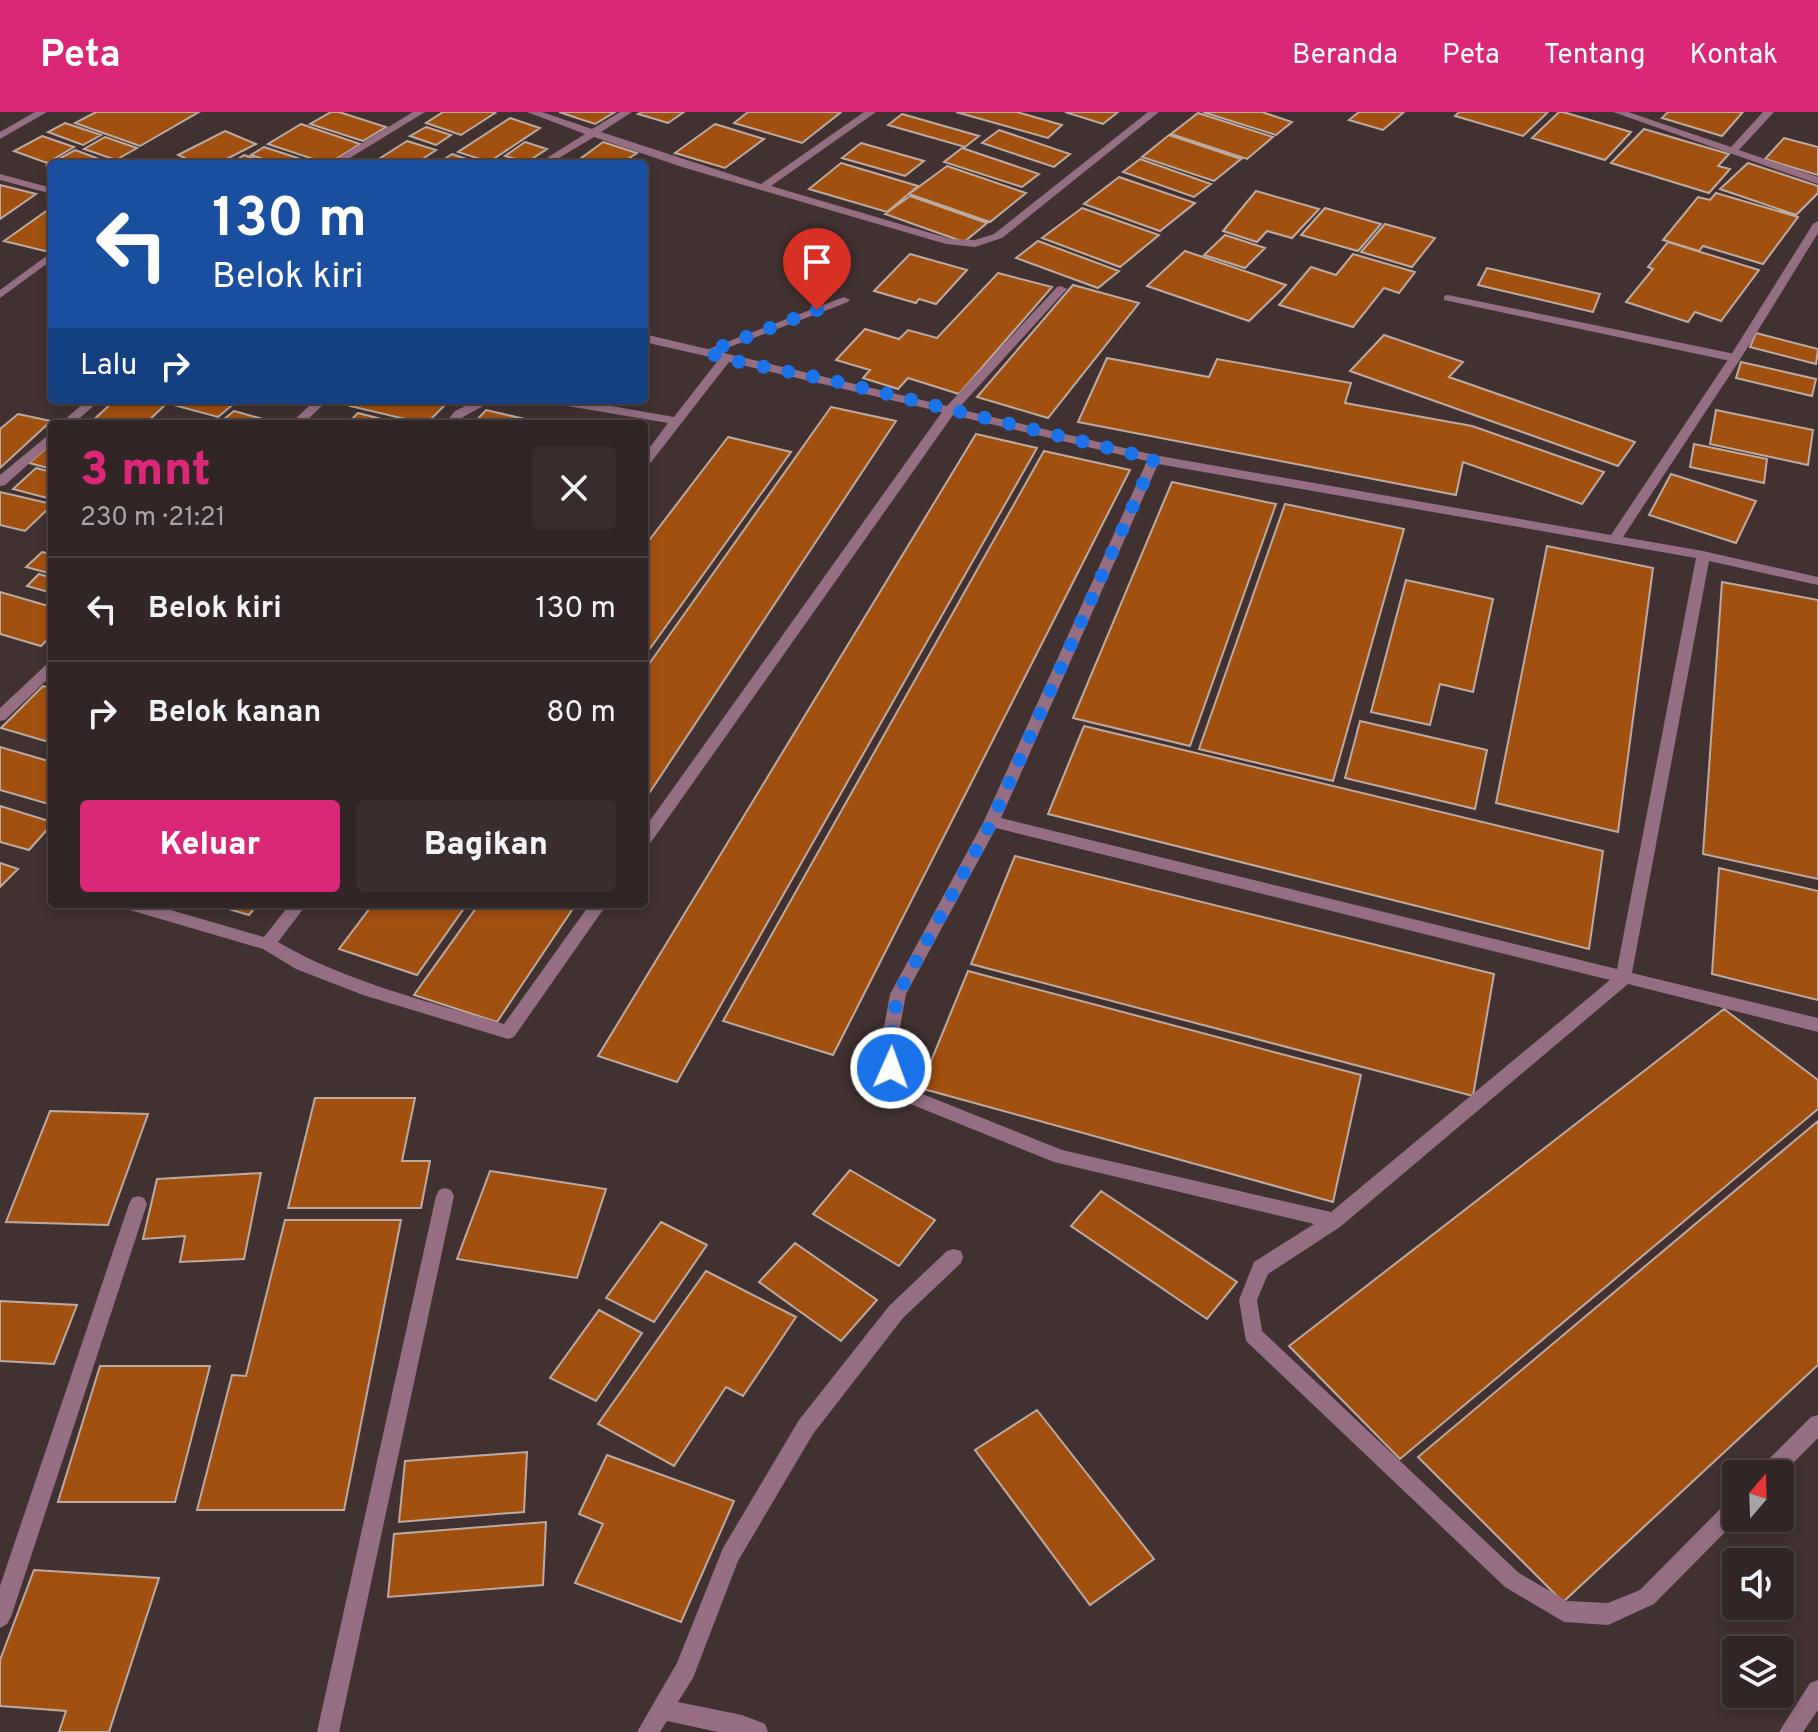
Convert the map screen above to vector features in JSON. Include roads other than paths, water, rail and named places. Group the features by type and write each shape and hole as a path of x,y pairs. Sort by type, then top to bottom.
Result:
{"street":[{"path":"0,136 42,112"},
{"path":"340,160 420,112"},
{"path":"532,112 686,165 950,242 984,243 998,236 1154,112"},
{"path":"549,160 627,112"},
{"path":"763,187 871,112"},
{"path":"1618,112 1818,181"},
{"path":"1733,151 1769,112"},
{"path":"0,177 48,190"},
{"path":"1616,538 1735,358 1818,224"},
{"path":"0,295 48,258"},
{"path":"648,835 950,410 1061,289"},
{"path":"1448,298 1735,358"},
{"path":"707,352 844,300"},
{"path":"648,339 1154,459 1616,538 1818,581"},
{"path":"648,458 725,359"},
{"path":"71,420 89,404"},
{"path":"300,420 318,404"},
{"path":"454,420 480,404"},
{"path":"579,404 676,421"},
{"path":"0,482 48,440"},
{"path":"1154,459 992,821 898,994 891,1033 891,1068 909,1096 1060,1157 1334,1221"},
{"path":"1703,555 1623,979 1334,1221 1261,1268 1248,1300 1253,1335 1512,1580 1564,1611 1608,1614 1647,1597 1722,1521"},
{"path":"0,716 48,671"},
{"path":"992,821 1818,1025"},
{"path":"143,908 268,944 302,964 369,990 508,1032 596,908"},
{"path":"268,944 296,908"},
{"path":"328,1732 445,1196"},
{"path":"0,1617 53,1467 138,1204"},
{"path":"648,1732 685,1670 730,1555 806,1427 896,1312 954,1257"},
{"path":"1782,1460 1818,1424"},
{"path":"1790,1732 1818,1691"},
{"path":"661,1709 757,1732"}]}
